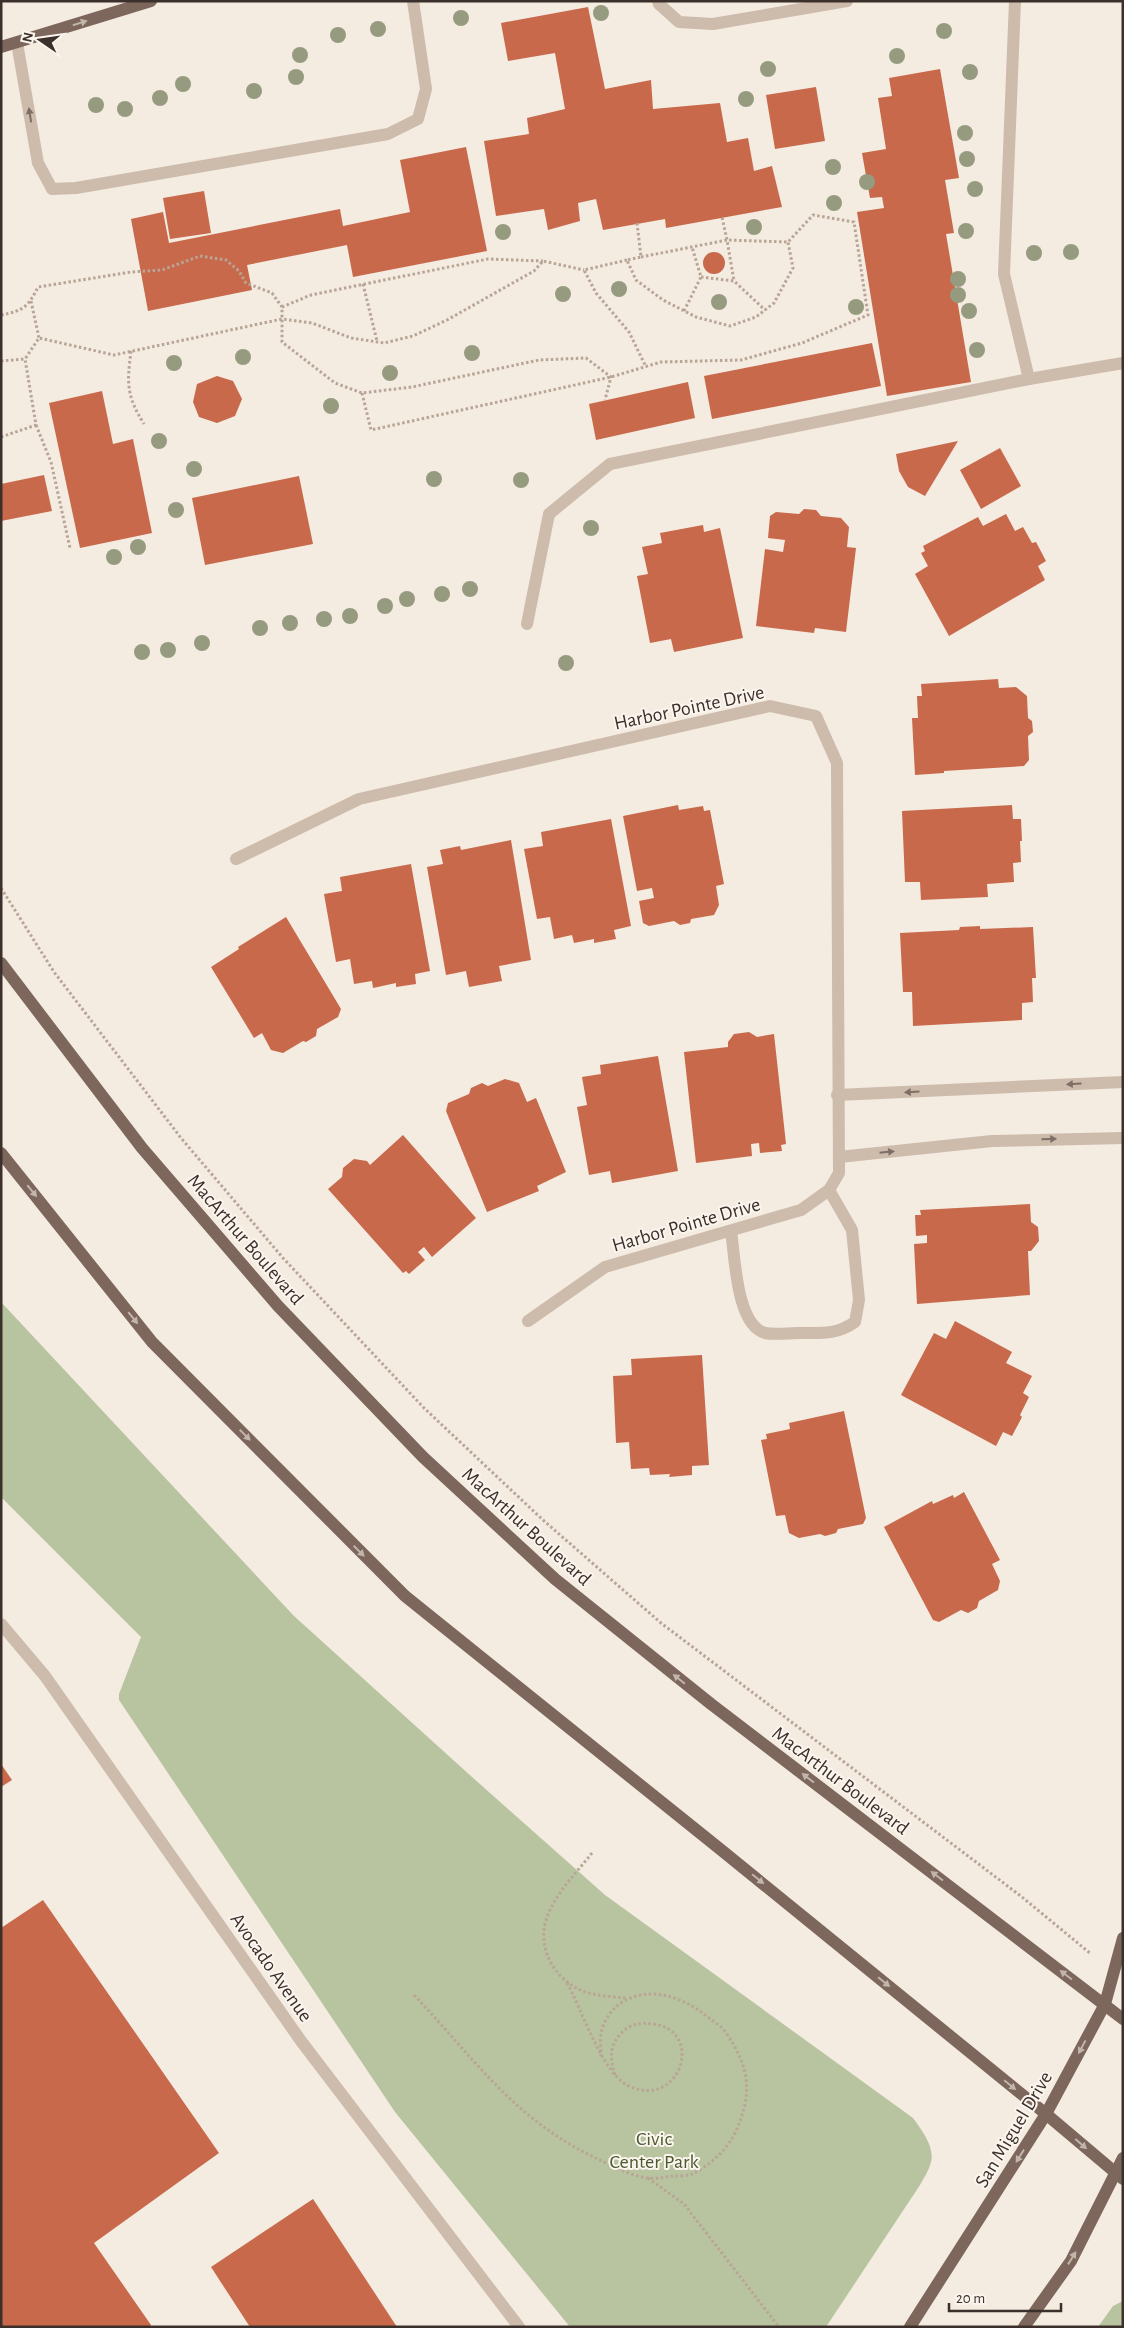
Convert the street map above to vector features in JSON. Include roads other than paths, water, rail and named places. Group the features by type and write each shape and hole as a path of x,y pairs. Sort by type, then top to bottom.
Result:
{"main road":[{"path":"1,48 151,1"},
{"name":"MacArthur Boulevard","path":"1,964 142,1148 278,1306 422,1457 556,1579 695,1692 1123,2019"},
{"path":"1,1152 152,1342 405,1596 728,1855 1046,2114 1119,2177"},
{"name":"San Miguel Drive","path":"910,2327 930,2299 1046,2114 1105,2004 1123,1938"},
{"path":"1024,2327 1071,2261 1119,2177 1123,2158"}],"street":[{"path":"17,42 38,164 52,189 76,188 388,134 418,119 426,89 413,1"},
{"path":"658,1 679,22 713,24 848,1"},
{"path":"1015,1 1004,274 1029,379"},
{"path":"527,624 548,514 610,464 1029,379 1123,362"},
{"name":"Harbor Pointe Drive","path":"236,859 358,799 770,706 816,716 837,763 837,1095 839,1172 829,1190 801,1210 605,1267 528,1321"},
{"path":"837,1095 1123,1082"},
{"path":"839,1157 992,1141 1123,1138"},
{"path":"732,1231 740,1298 749,1320 764,1333 820,1334 842,1330 855,1322 859,1300 852,1230 829,1190"},
{"name":"Avocado Avenue","path":"1,1624 45,1676 301,2041 519,2327"}],"park label":[{"name":"Civic Center Park","path":"654,2150"}]}
